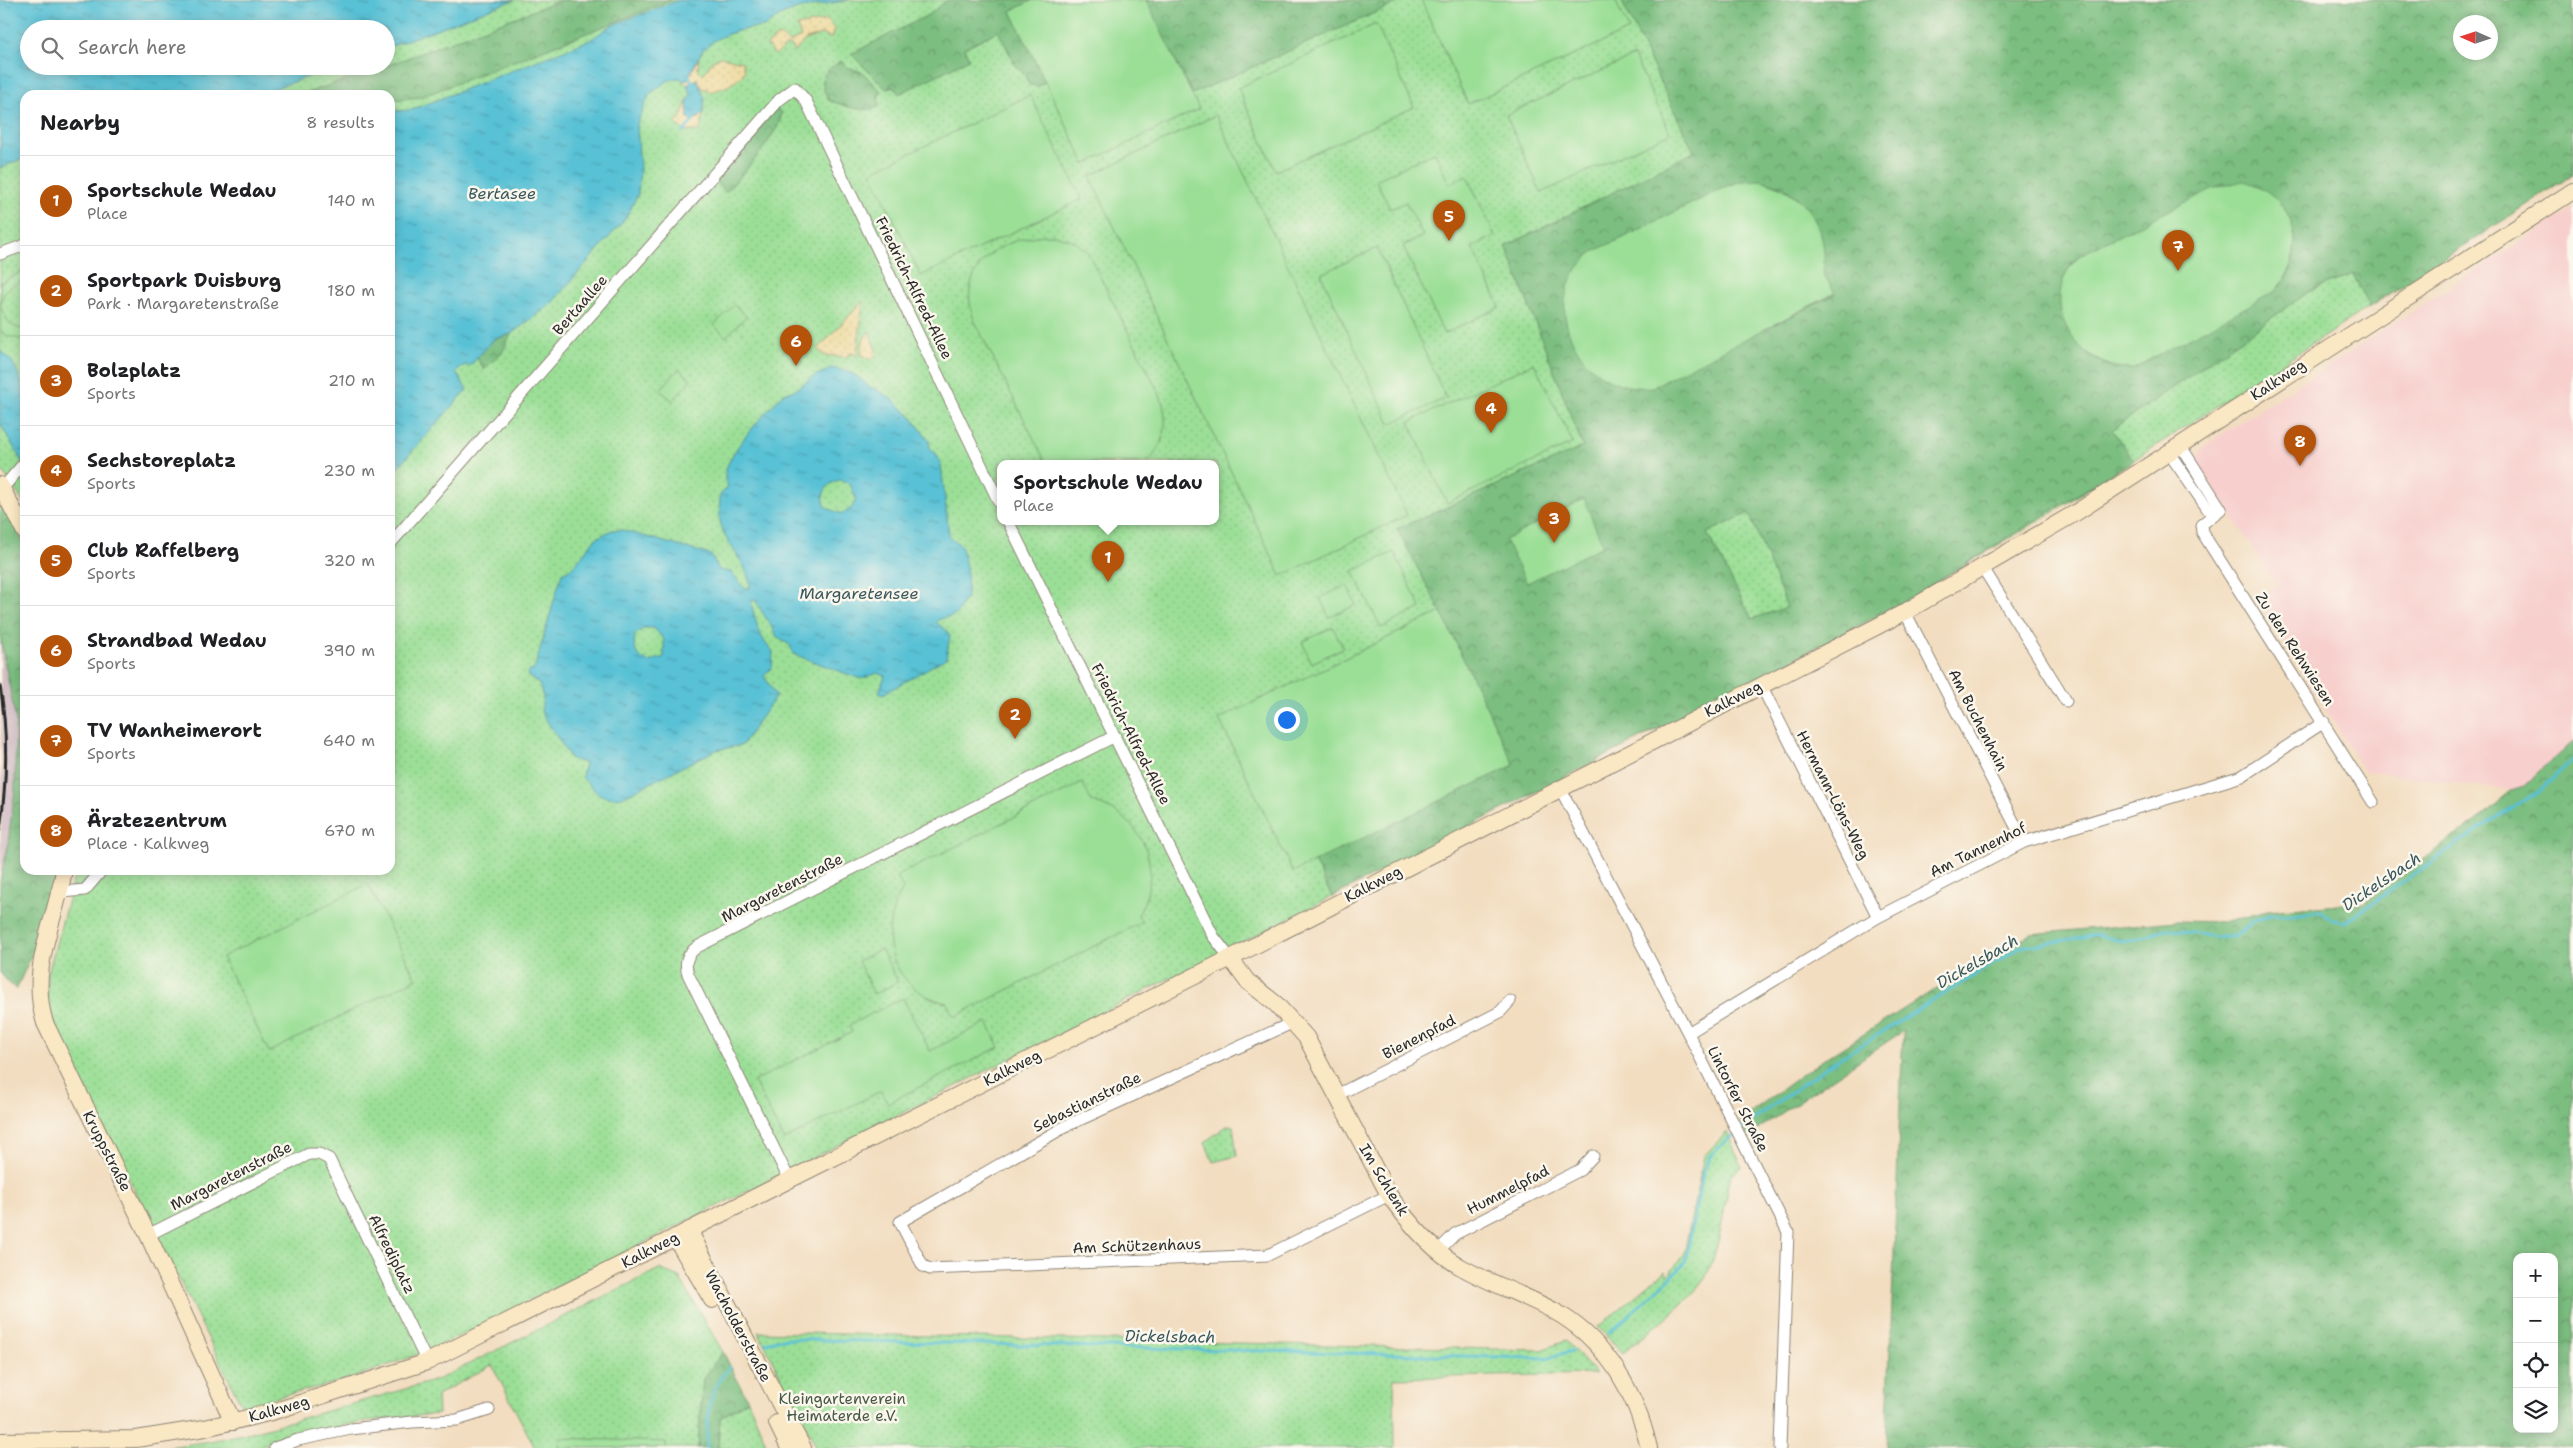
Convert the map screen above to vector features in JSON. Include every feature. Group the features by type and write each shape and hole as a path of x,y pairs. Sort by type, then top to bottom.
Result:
{"street":[{"name":"Friedrich-Alfred-Allee","path":"795,88 799,90 810,109 997,498"},
{"name":"Bertaallee","path":"395,538 779,100 795,88"},
{"name":"Kalkweg","path":"0,1441 136,1444 233,1422 358,1385 427,1362 1230,958 1905,612 2077,512 2573,191"},
{"path":"0,254 20,247"},
{"name":"Zu den Rehwiesen","path":"2174,449 2216,512 2201,525 2202,532 2373,802"},
{"path":"20,468 1,487 20,523"},
{"name":"Friedrich-Alfred-Allee","path":"1010,525 1213,936 1230,958"},
{"path":"1983,568 2066,701"},
{"name":"Am Buchenhain","path":"1905,612 2024,842"},
{"name":"Hermann-Löns-Weg","path":"1761,685 1878,918"},
{"name":"Am Tannenhof","path":"1688,1033 1878,918 2024,842 2242,776 2324,722"},
{"name":"Margaretenstraße","path":"790,1181 688,974 685,965 686,957 697,947 1115,736"},
{"name":"Lintorfer Straße","path":"1560,788 1688,1033 1788,1232 1780,1448"},
{"name":"Kruppstraße","path":"63,875 61,892 40,964 38,985 40,1008 49,1035 148,1235 233,1422"},
{"path":"61,892 85,890 98,875"},
{"name":"Im Schlenk","path":"1230,958 1247,980 1294,1022 1320,1060 1388,1195 1404,1217 1438,1251 1460,1267 1562,1315 1594,1342 1607,1356 1630,1392 1640,1413 1649,1448"},
{"name":"Bienenpfad","path":"1337,1095 1500,1012 1510,1001"},
{"name":"Sebastianstraße","path":"900,1222 1068,1125 1294,1022"},
{"name":"Margaretenstraße","path":"148,1235 309,1154 319,1154 329,1159"},
{"name":"Hummelpfad","path":"1438,1251 1455,1234 1580,1170 1593,1156"},
{"name":"Alfrediplatz","path":"329,1159 427,1362"},
{"name":"Am Schützenhaus","path":"900,1222 923,1266 930,1270 1268,1255 1288,1247 1388,1195"},
{"name":"Wacholderstraße","path":"682,1233 716,1308 789,1448"},
{"name":"Wacholderstraße","path":"682,1233 803,1448"},
{"path":"275,1448 298,1440 351,1429 412,1422 457,1420 489,1410"}],"shaded area":[{"path":"2573,208 2573,741 2524,786 2511,790 2364,771 2257,599 2277,586 2199,466 2198,456 2204,446"},
{"path":"0,637 16,721 15,790 7,850 0,881 2,776"}],"green space":[{"path":"0,0 2573,0 2573,175 2055,511 1895,607 1332,897 433,1349 347,1380 242,1406 56,1032 48,1004 48,974 75,875 395,875 395,90 20,90 20,497 0,467"},
{"path":"561,0 672,0 421,97 395,100 395,90 316,90 360,75 395,75 395,63"},
{"path":"948,0 1033,0 1011,11 1045,82 1038,86 1029,85 1025,75 1016,66 998,31 964,48 969,59 899,94 893,86 886,89 851,54 928,15"},
{"path":"1033,0 1146,0 1199,109 1085,164 1011,11"},
{"path":"1146,0 1404,0 1192,94"},
{"path":"1421,0 1615,0 1629,30 1468,104"},
{"path":"1621,0 2573,0 2573,175 2369,307 2353,274 2310,291 2112,430 2134,460 1895,607 1332,897 1314,861 1514,765 1441,612 1397,529 1583,447 1506,246 1694,152","holes":["1742,181 1771,183 1785,188 1804,205 1820,231 1824,253 1823,273 1835,294 1782,321 1638,388 1603,377 1587,256 1727,186","2224,184 2294,258 2286,280 2274,292 2115,369 2088,355 2062,281 2072,262 2082,254","1749,513 1787,607 1752,619 1707,533"]},
{"path":"1376,24 1414,107 1276,171 1238,88"},
{"path":"1634,56 1670,133 1541,193 1506,115"},
{"path":"841,61 849,68 862,72 881,91 878,98 880,106 868,110 828,100 823,86 824,77 829,69"},
{"path":"1030,95 1082,199 921,276 871,172"},
{"path":"777,109 781,112 780,119 769,141 726,192 714,181"},
{"path":"1216,115 1407,515 1281,576 1090,176"},
{"path":"1435,152 1449,184 1467,176 1495,236 1472,247 1500,307 1444,334 1403,246 1423,236 1406,202 1390,209 1376,180"},
{"path":"1759,180 1789,192 1810,213 1823,241 1823,273 1835,293 1652,387 1623,385 1604,377 1589,365 1574,345 1566,319 1565,306 1566,293 1570,281 1587,257 1598,249 1727,186 1742,181"},
{"path":"2243,181 2261,188 2275,198 2286,211 2292,226 2294,243 2292,260 2285,276 2274,292 2132,369 2111,365 2092,356 2077,343 2066,326 2060,308 2061,289 2068,271 2082,254 2212,189"},
{"path":"1054,235 1074,241 1087,251 1163,404 1165,413 1164,431 1159,447 1150,460 1044,460 974,320 970,300 971,283 978,268 988,256 1018,240"},
{"path":"1377,248 1446,398 1390,424 1321,274"},
{"path":"20,273 20,282 8,289 3,295 0,305 0,283"},
{"path":"0,305 9,322 15,327 20,328 20,339 7,336 0,330"},
{"path":"734,305 746,316 726,337 714,325"},
{"path":"511,334 503,351 484,370 477,358 494,339"},
{"path":"1534,363 1573,443 1447,503 1409,422"},
{"path":"679,369 691,379 673,401 660,390"},
{"path":"0,495 20,536 20,875 58,875 46,923 16,990 0,973 0,881 7,850 15,790 16,721 0,637"},
{"path":"1584,499 1603,546 1527,583 1505,540"},
{"path":"1394,552 1421,608 1381,628 1353,571"},
{"path":"1347,585 1356,605 1329,617 1320,598"},
{"path":"1441,612 1514,765 1293,872 1219,719"},
{"path":"1333,627 1343,648 1312,663 1302,642"},
{"path":"2573,741 2573,1448 1886,1448 1903,1031 1748,1136 1740,1120 1815,1065 1964,971 2030,934 2176,921 2227,922 2267,911 2363,903 2499,804 2511,790 2524,786"},
{"path":"1082,783 1092,802 1110,809 1125,819 1137,832 1145,846 1149,862 1150,879 1146,897 1138,915 1142,922 954,1017 947,1003 928,997 913,986 901,974 894,958 890,942 890,924 894,906 903,889 897,876"},
{"path":"368,884 416,979 269,1052 222,957"},
{"path":"881,949 898,982 874,994 858,961"},
{"path":"903,998 930,1051 987,1022 999,1047 888,1103 881,1091 784,1140 754,1081 852,1032 849,1025"},
{"path":"1228,1125 1233,1126 1237,1156 1213,1162 1205,1142"},
{"path":"1727,1132 1742,1167 1731,1174 1718,1242 1710,1268 1698,1288 1689,1297 1623,1353 1598,1327 1665,1271 1668,1276 1684,1254 1704,1156"},
{"path":"659,1269 679,1277 723,1352 703,1379 698,1448 535,1448 492,1365 437,1395 438,1414 367,1421 290,1436 255,1448 160,1448 211,1441 256,1431 437,1380"},
{"name":"Kleingartenverein Heimaterde e.V.","path":"758,1332 1541,1350 1566,1341 1596,1374 1394,1378 1395,1448 817,1448"},
{"path":"723,1352 748,1400 720,1418 718,1448 698,1448 703,1379"},
{"path":"748,1400 768,1448 718,1448 720,1418"},
{"path":"560,1438 666,1442 666,1448 559,1448"}],"sand":[{"path":"827,20 834,29 831,38 821,34 805,40 795,52 793,47 787,45 775,55 767,45 779,35 789,43 801,37 797,26"},
{"path":"721,57 742,62 745,72 728,85 709,92 707,89 703,89 697,79 687,85 683,81 687,80 699,58 698,70 703,75 713,60"},
{"path":"688,99 687,104 698,119 703,114 700,131 684,131 675,122 680,119"},
{"path":"863,301 857,355 849,353 848,357 823,355 818,349"},
{"path":"869,331 877,353 870,360 861,355 863,340"}],"water":[{"path":"0,0 514,0 395,45 395,20 20,20 20,75 313,75 270,90 20,90 20,160 0,168"},
{"name":"Bertasee","path":"679,0 849,0 794,10 764,27 738,31 721,37 713,41 701,53 687,80 683,81 680,78 670,80 650,93 637,124 640,169 638,194 625,219 550,305 511,334 494,339 470,366 465,365 456,372 467,390 395,470 395,111 411,110 590,40 612,25"},
{"path":"697,79 705,99 703,114 693,121 688,118 687,104 691,94 687,85"},
{"path":"0,351 11,360 20,380 20,458 0,423"},
{"name":"Margaretensee","path":"831,368 837,369 852,374 870,388 874,388 889,397 910,415 929,440 930,448 935,452 941,464 949,534 951,539 961,545 967,579 966,600 962,602 958,613 936,622 950,636 946,658 883,694 879,692 885,676 878,673 861,679 793,654 790,645 778,638 755,600 751,602 754,615 765,642 773,651 772,667 764,676 776,696 742,745 716,750 622,797 615,798 599,794 582,777 585,763 571,759 541,712 543,697 539,684 528,676 527,672 534,670 562,573 572,568 595,539 612,530 622,530 711,555 719,570 731,572 745,589 750,588 746,570 726,537 720,520 720,495 728,487 725,480 726,470 730,459 747,434 784,393 797,389 813,377","holes":["840,480 850,484 856,499 852,508 842,514 827,508 824,499 827,487","644,628 654,628 664,640 664,657 648,662 640,657 634,644 635,635"]}],"waterway":[{"path":"689,76 692,82"},
{"path":"684,131 693,121"},
{"name":"Dickelsbach","path":"1740,1129 1832,1063 2020,947 2098,935 2120,941 2136,939 2169,929 2215,937 2234,937 2255,920 2270,915 2294,915 2321,911 2333,920 2345,922 2511,807 2537,794 2573,759"},
{"name":"Dickelsbach","path":"1609,1333 1677,1272 1685,1262 1703,1172 1710,1156 1735,1133"},
{"name":"Dickelsbach","path":"766,1343 781,1339 1545,1358 1572,1351"},
{"name":"Dickelsbach","path":"707,1448 708,1415 713,1394 722,1376 730,1367"}],"railway":[{"path":"0,686 6,758 0,829"}],"place":[{"name":"Club Raffelberg","path":"1449,241"},
{"name":"TV Wanheimerort","path":"2178,271"},
{"name":"Strandbad Wedau","path":"796,366"},
{"name":"Sechstoreplatz","path":"1491,433"},
{"name":"Ärztezentrum","path":"2300,466"},
{"name":"Bolzplatz","path":"1554,543"},
{"name":"Sportschule Wedau","path":"1108,582"},
{"name":"Sportpark Duisburg","path":"1015,739"}]}
